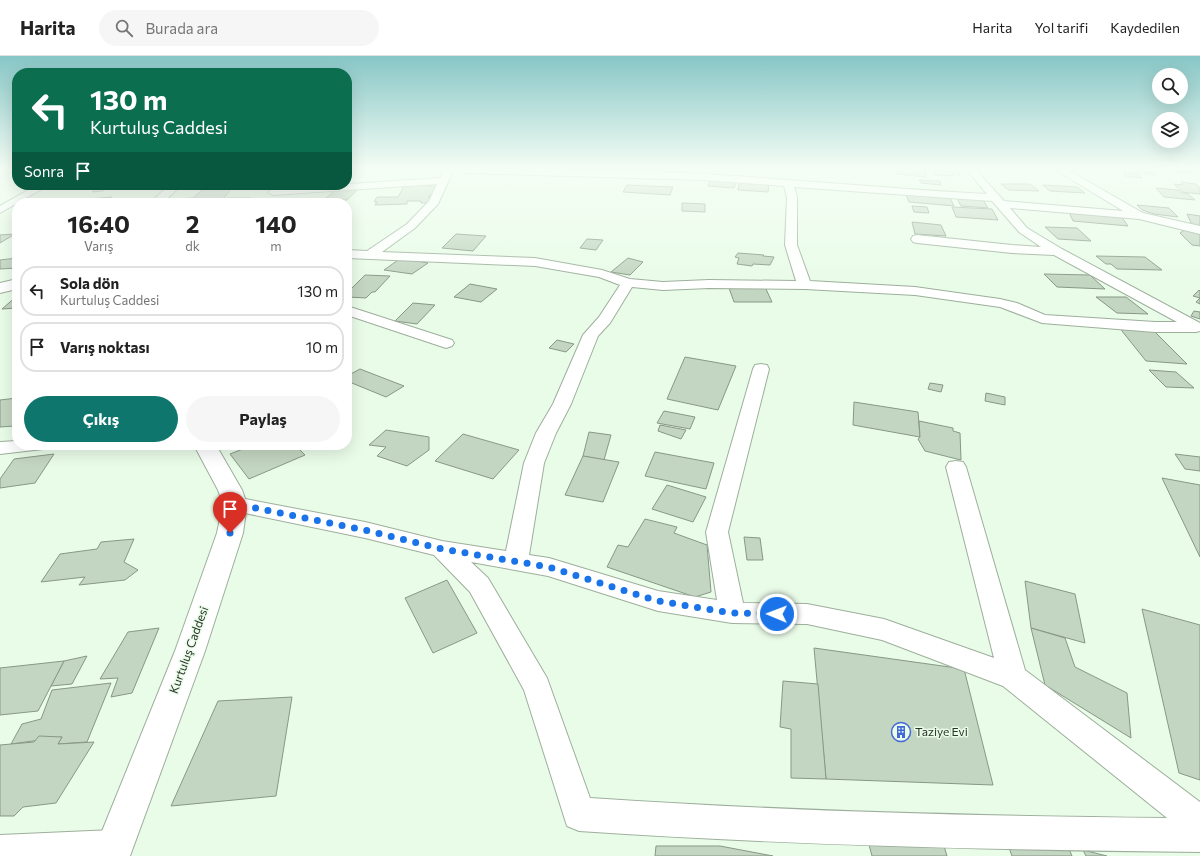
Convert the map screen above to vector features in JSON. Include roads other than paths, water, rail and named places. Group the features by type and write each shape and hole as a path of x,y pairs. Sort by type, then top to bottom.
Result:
{"street":[{"path":"371,254 411,226 429,207"},
{"path":"792,207 791,246 805,285"},
{"path":"1004,207 1023,230 1058,252 1198,328"},
{"path":"1058,207 1139,216 1200,230"},
{"path":"1124,207 1139,216"},
{"path":"917,239 1012,249 1058,252"},
{"path":"352,254 534,262 602,274 628,283 663,286 805,285 915,291 1000,303 1012,306 1042,318 1155,327 1198,328"},
{"path":"516,562 534,463 546,433 562,404 591,335 605,320 628,283"},
{"path":"0,288 12,285"},
{"path":"352,312 446,343"},
{"path":"732,613 717,532 761,369"},
{"path":"0,448 12,447"},
{"path":"208,450 230,490 235,504 365,530 442,549 549,567 658,601 732,613 807,614 884,630 1014,677 1200,823"},
{"path":"956,466 1014,677"},
{"name":"Kurtuluş Caddesi","path":"112,852 190,651 218,572 230,533 235,504"},
{"path":"442,549 479,585 537,687 580,814 690,822 922,830 1200,835"},
{"path":"0,852 112,852"}],"place":[{"name":"Taziye Evi","path":"901,732"}]}
